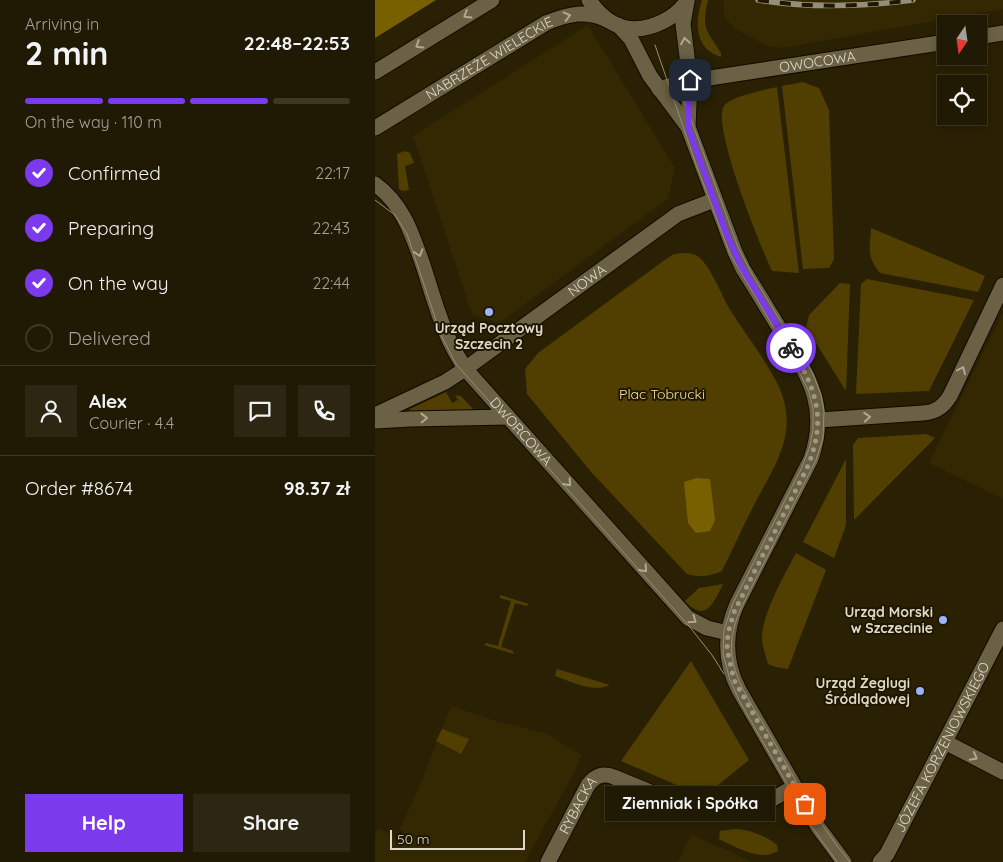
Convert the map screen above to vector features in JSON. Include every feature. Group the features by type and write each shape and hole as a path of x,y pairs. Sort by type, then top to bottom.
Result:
{"street":[{"path":"375,72 492,0"},
{"path":"589,0 599,12 628,34 636,46 650,76 688,127 741,266 809,379 816,399 819,420 816,442 807,468 737,604 728,633 728,660 739,690 794,787 823,835 844,862"},
{"path":"687,1 683,28 690,80 688,127"},
{"name":"NABRZEŻE WIELECKIE","path":"375,128 546,23 579,13 596,15 629,29 649,27 675,15 687,1"},
{"path":"987,36 1003,33"},
{"name":"OWOCOWA","path":"690,80 937,43"},
{"path":"659,89 690,80"},
{"name":"DWORCOWA","path":"375,184 388,194 404,215 412,232 443,328 453,350 465,369 688,618 707,628 728,633"},
{"name":"NOWA","path":"375,415 445,382 680,213 715,200"},
{"path":"819,420 923,413 936,410 950,396 1003,284"},
{"path":"375,421 508,417"},
{"name":"JÓZEFA KORZENIOWSKIEGO","path":"880,862 887,854 1003,629"},
{"path":"945,742 1003,772"},
{"name":"RYBACKA","path":"548,862 588,785 592,780 603,774 681,806 700,809 761,803 794,787"}],"shaded area":[{"path":"375,0 436,0 375,38"},
{"path":"724,0 1003,0 1003,9 969,15 937,15 937,21 781,48 765,45 734,28 725,18"},
{"path":"588,25 675,168 668,199 499,323 472,314 413,136"},
{"path":"1003,312 1003,499 929,463"},
{"path":"697,478 710,479 715,520 710,531 696,533 688,523 684,482"},
{"path":"451,706 496,721 545,733 582,755 577,767 525,862 375,862 375,834 378,828 396,837 417,792"},
{"path":"691,835 733,853 753,862 678,862"}],"green space":[{"path":"702,0 708,0 705,23 709,34 721,53 721,57 712,53 701,41 698,17"},
{"path":"803,82 819,88 829,110 834,259 829,268 803,269 782,86"},
{"path":"777,87 799,273 772,271 739,187 724,137 722,118 724,106 728,102 748,94"},
{"path":"405,151 410,153 414,163 405,166 409,190 403,191 399,189 397,154"},
{"path":"871,228 985,276 978,292 880,273 871,257"},
{"name":"Plac Tobrucki","path":"683,253 697,256 709,269 729,308 773,375 784,403 787,419 785,435 776,464 722,571 705,576 687,574 592,473 527,394 525,369 538,353 666,259 674,254"},
{"path":"867,279 974,300 929,391 856,394 861,284"},
{"path":"840,283 850,284 846,391 806,327 809,315"},
{"path":"446,392 452,403 458,400 455,395 461,396 473,409 473,413 410,413 410,409"},
{"path":"926,434 935,438 854,520 853,445 858,438"},
{"path":"846,459 846,525 834,558 803,542"},
{"path":"796,553 826,570 788,669 768,664 762,641 769,608"},
{"path":"723,584 709,608 699,611 692,608 685,601 699,588"},
{"path":"500,595 529,604 527,606 515,603 501,647 513,651 514,654 484,645 486,643 498,646 511,601 500,598"},
{"path":"691,661 749,760 708,793 702,794 695,793 621,761"},
{"path":"557,669 610,685 596,688 582,686 555,676"},
{"path":"442,729 469,739 461,754 436,741"},
{"path":"746,830 763,836 777,845 778,851 764,855 756,854 719,839 720,831"}],"tram line":[{"path":"655,45 696,164 730,254 796,365 809,392 813,409 813,429 810,446 802,467 733,603 724,630 723,654 730,680 739,700 810,824 837,862"},
{"path":"672,68 738,247 753,276 813,374 821,395 824,411 823,438 816,460 740,610 734,629 731,649 735,671 748,699 816,816 850,862"},
{"path":"375,200 395,215 407,234 441,335 456,364 689,626 724,674"}],"railway":[{"path":"758,0 777,3 836,6 913,0"}],"way so far":[{"path":"791,348 805,370 815,395 819,420 816,442 807,468 739,599 730,624 727,649 730,669 739,690 805,804"}],"place":[{"name":"Urząd Pocztowy Szczecin 2","path":"489,312"},
{"name":"Urząd Morski w Szczecinie","path":"943,620"},
{"name":"Urząd Żeglugi Śródlądowej","path":"920,691"},
{"name":"Ziemniak i Spółka","path":"805,804"}],"route":[{"path":"690,80 688,127 725,230 741,266 791,348"}]}
